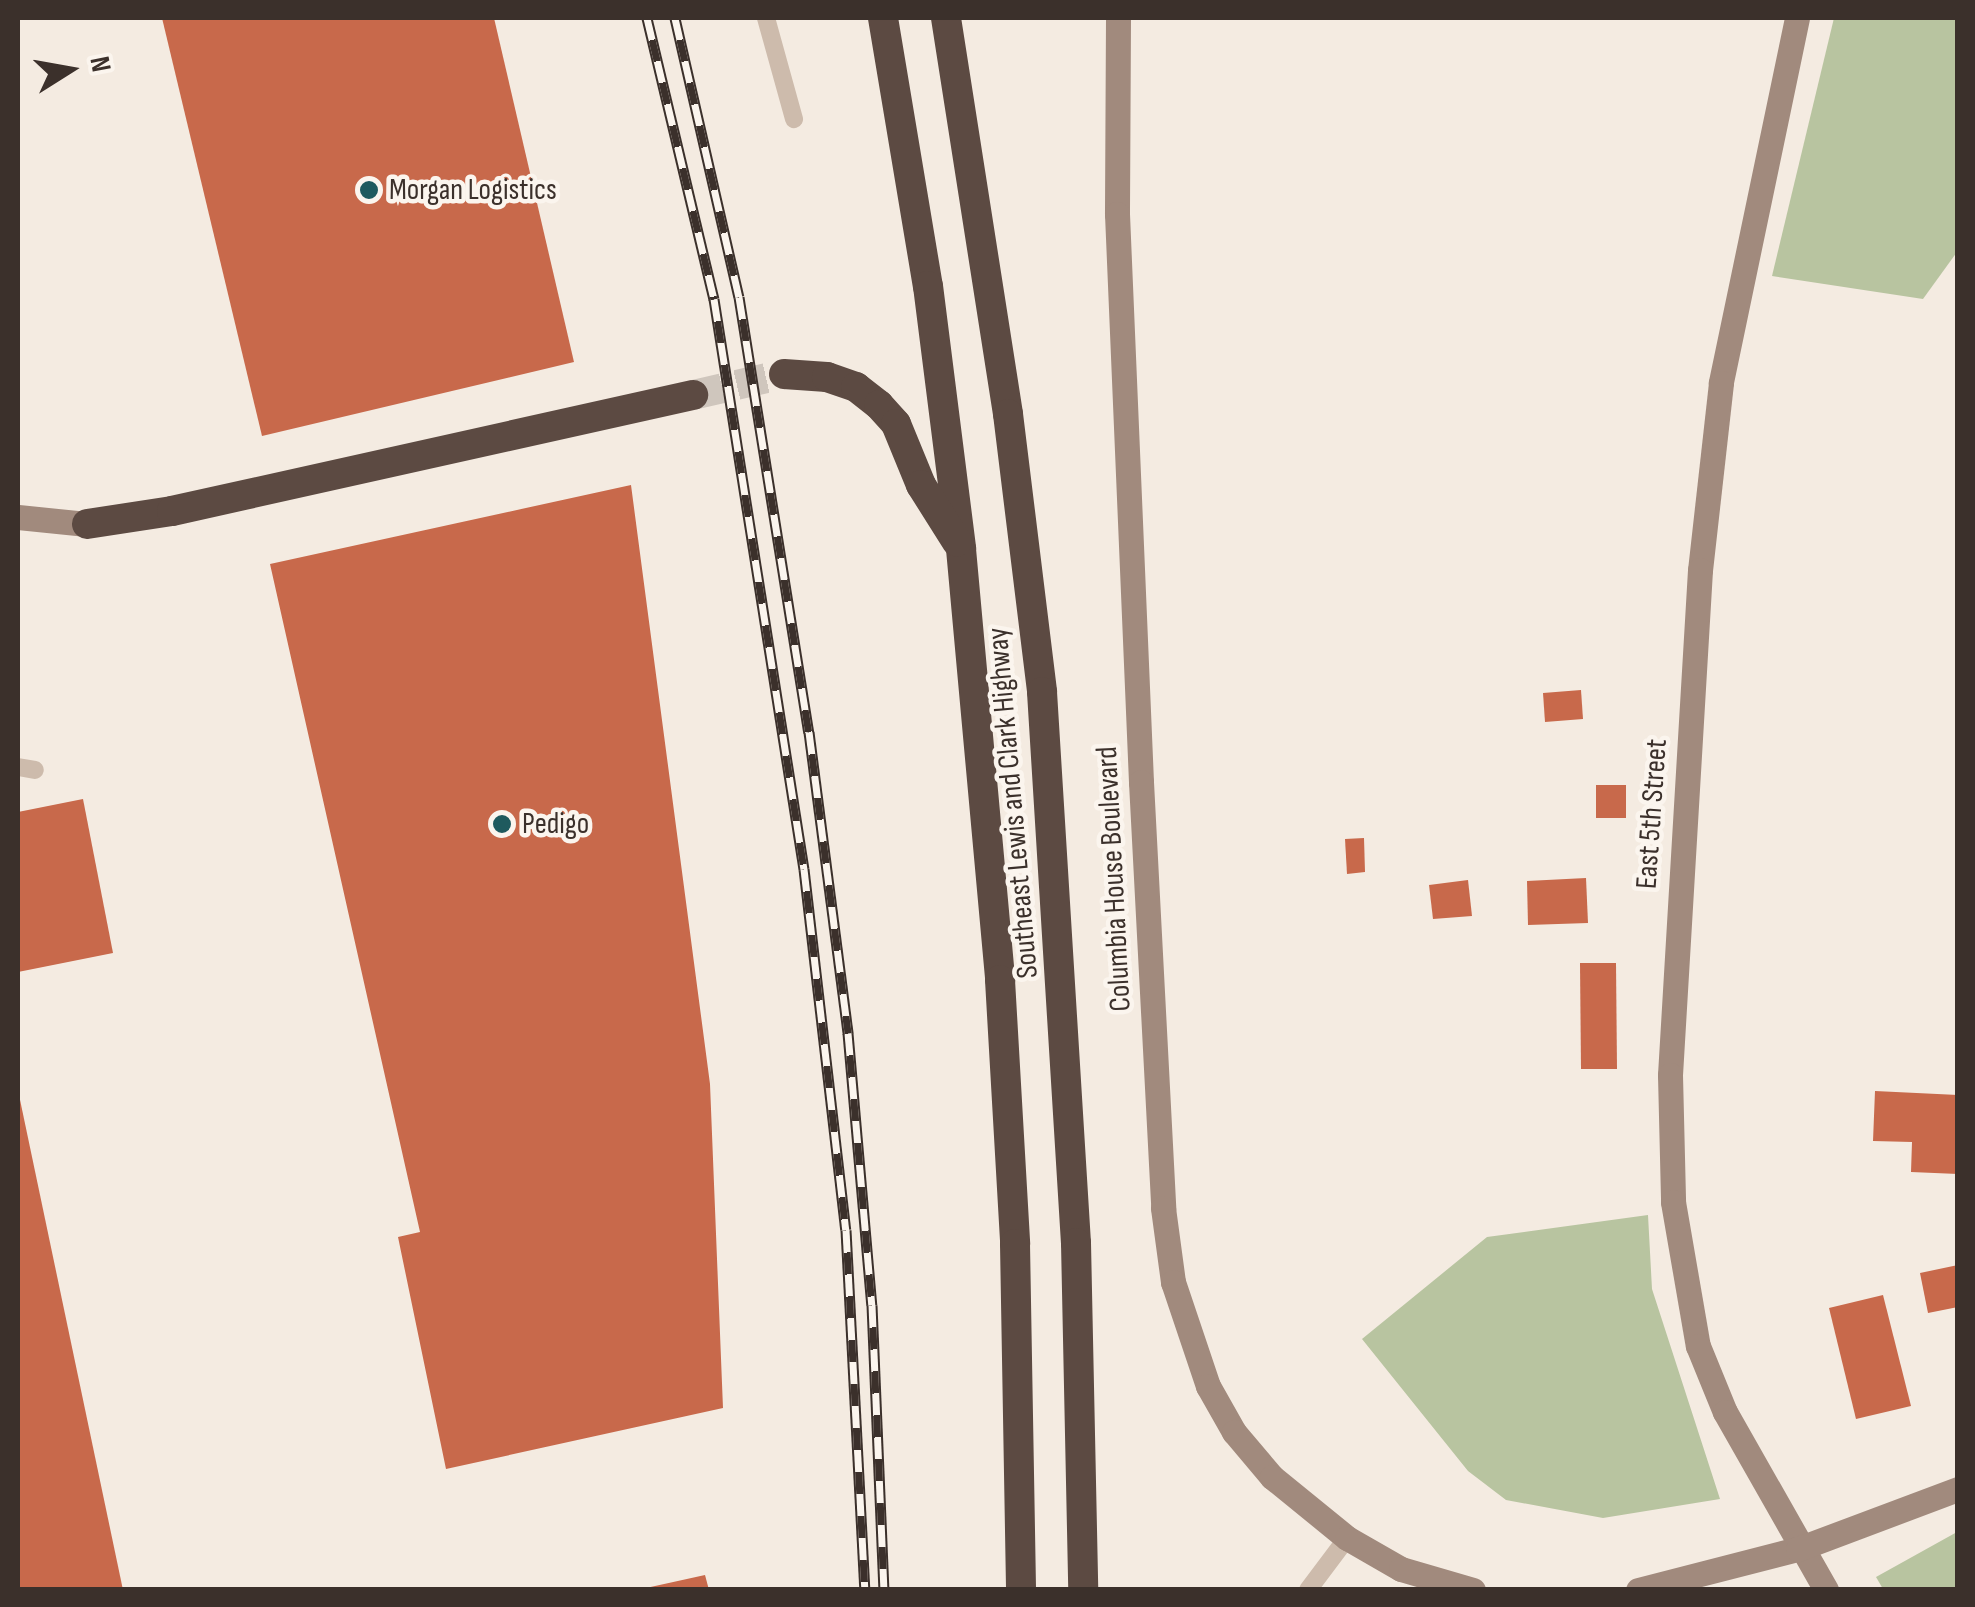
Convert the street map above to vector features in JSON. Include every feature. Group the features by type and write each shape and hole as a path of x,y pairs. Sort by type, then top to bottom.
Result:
{"highway":[{"name":"Southeast Lewis and Clark Highway","path":"883,18 928,286 962,549 1000,980 1015,1244 1021,1590"},
{"name":"Southeast Lewis and Clark Highway","path":"946,18 1008,414 1042,692 1076,1243 1083,1590"},
{"path":"784,374 827,376 856,387 879,405 896,424 921,485 962,549"},
{"path":"88,524 191,507 692,395"}],"street":[{"name":"Columbia House Boulevard","path":"1118,18 1117,214 1141,782 1163,1208 1174,1282 1187,1337 1234,1432 1272,1476 1347,1538 1402,1569 1472,1590"},
{"name":"East 5th Street","path":"1796,18 1721,383 1700,570 1670,1076 1673,1202 1698,1346 1798,1549 1826,1590"},
{"path":"18,518 88,524"},
{"path":"1638,1590 1798,1549 1958,1489"}],"lane":[{"path":"766,18 794,119"},
{"path":"1308,1590 1347,1538"}],"green space":[{"path":"1834,18 1957,18 1957,252 1923,299 1772,276"},
{"path":"1648,1215 1652,1289 1720,1499 1603,1518 1506,1500 1468,1471 1362,1339 1487,1237"},
{"path":"1957,1532 1957,1589 1883,1589 1876,1577"}],"building":[{"name":"Morgan Logistics","path":"162,18 494,18 574,362 262,436"},
{"name":"Pedigo","path":"631,485 710,1084 723,1408 446,1469 398,1237 420,1232 270,564"},
{"path":"1581,690 1583,719 1545,722 1543,693"},
{"path":"1596,785 1626,785 1626,818 1596,818"},
{"path":"83,799 113,953 18,972 18,812"},
{"path":"1364,838 1365,872 1347,874 1345,839"},
{"path":"1586,878 1588,923 1528,925 1527,881"},
{"path":"1468,880 1472,916 1433,919 1429,885"},
{"path":"1580,963 1616,963 1617,1069 1581,1069"},
{"path":"1875,1091 1958,1095 1958,1174 1911,1172 1912,1142 1873,1141"},
{"path":"19,1095 123,1590 18,1590"},
{"path":"1958,1265 1958,1307 1928,1313 1920,1273"},
{"path":"1883,1295 1911,1406 1856,1419 1829,1308"},
{"path":"705,1575 709,1590 646,1590 646,1588"}],"tunnel":[{"path":"693,395 784,374"}],"railway":[{"path":"647,18 714,299 804,869 846,1230 865,1590"},
{"path":"675,18 739,297 809,732 848,1033 872,1305 884,1590"}],"place":[{"name":"Morgan Logistics","path":"369,190"},
{"name":"Pedigo","path":"502,824"}]}
